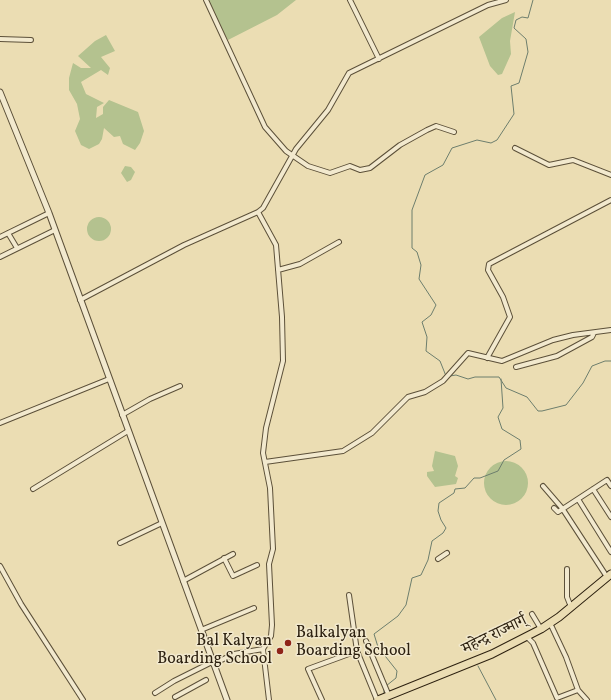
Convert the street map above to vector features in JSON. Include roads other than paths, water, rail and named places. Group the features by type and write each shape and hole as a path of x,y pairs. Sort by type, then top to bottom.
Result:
{"highway":[{"name":"महेन्द्र राज्मार्ग्","path":"378,700 492,654 541,629 571,607 609,575"}],"street":[{"path":"206,0 265,127 292,156 308,166 330,173 350,166 360,170 370,168 400,145 436,126 454,132"},
{"path":"350,0 379,59"},
{"path":"80,300 184,245 258,212 263,208 292,156 328,110 349,74 488,5 506,0"},
{"path":"0,39 30,40"},
{"path":"0,92 49,213 226,700"},
{"path":"515,148 549,166 573,160 611,175"},
{"path":"487,358 510,317 503,297 488,270 488,264 611,200"},
{"path":"258,212 276,245 282,317 283,361 266,428 263,454 270,488 273,549 270,564 271,636 263,649 269,700"},
{"path":"0,237 49,213"},
{"path":"0,257 55,230"},
{"path":"8,233 17,248"},
{"path":"278,270 300,264 339,242"},
{"path":"264,462 343,451 372,433 408,397 425,392 447,376 468,353 502,361 553,340 573,335 611,330"},
{"path":"516,367 557,356 592,337 594,333"},
{"path":"0,423 109,379"},
{"path":"122,415 150,399 180,386"},
{"path":"33,489 128,431"},
{"path":"554,508 558,512 607,480 611,486"},
{"path":"543,486 562,508 609,575"},
{"path":"593,489 611,517"},
{"path":"578,499 611,552"},
{"path":"120,543 162,523"},
{"path":"438,559 447,553"},
{"path":"183,581 233,554"},
{"path":"224,558 233,576 258,565"},
{"path":"0,566 21,604 83,700"},
{"path":"567,569 567,597 571,607"},
{"path":"349,595 357,651 378,700"},
{"path":"201,630 254,608"},
{"path":"532,614 541,629"},
{"path":"550,623 566,657 578,690 587,700"},
{"path":"526,636 533,643 558,699 578,690"},
{"path":"366,641 389,696"},
{"path":"155,693 174,681 234,654 263,649"},
{"path":"322,700 308,669 357,651"},
{"path":"176,697 206,680"}],"waterway":[{"path":"446,376 440,361 426,351 427,337 422,322 431,315 436,305 419,279 421,265 417,252 412,248 412,210 425,175 443,165 452,148 477,140 491,143 497,140 514,114 511,86 519,83 528,52 526,39 514,28 516,20 522,17 528,18 533,0"},
{"path":"450,376 456,375 468,379 475,377 499,377 506,388 527,397 538,411 542,411 566,405 583,383 592,366 605,361 611,361"},
{"path":"386,686 396,678 397,671 378,647 374,634 398,616 406,605 412,578 421,575 428,560 432,541 443,533 446,528 438,511 439,503 454,493 455,489 465,488 474,478 480,478 498,471 504,460 521,449 520,440 502,429 498,417 503,408 501,379"},
{"path":"478,666 496,700"},
{"path":"384,688 384,694"}],"place":[{"name":"Balkalyan Boarding School","path":"288,643"},
{"name":"Bal Kalyan Boarding School","path":"280,651"}]}
